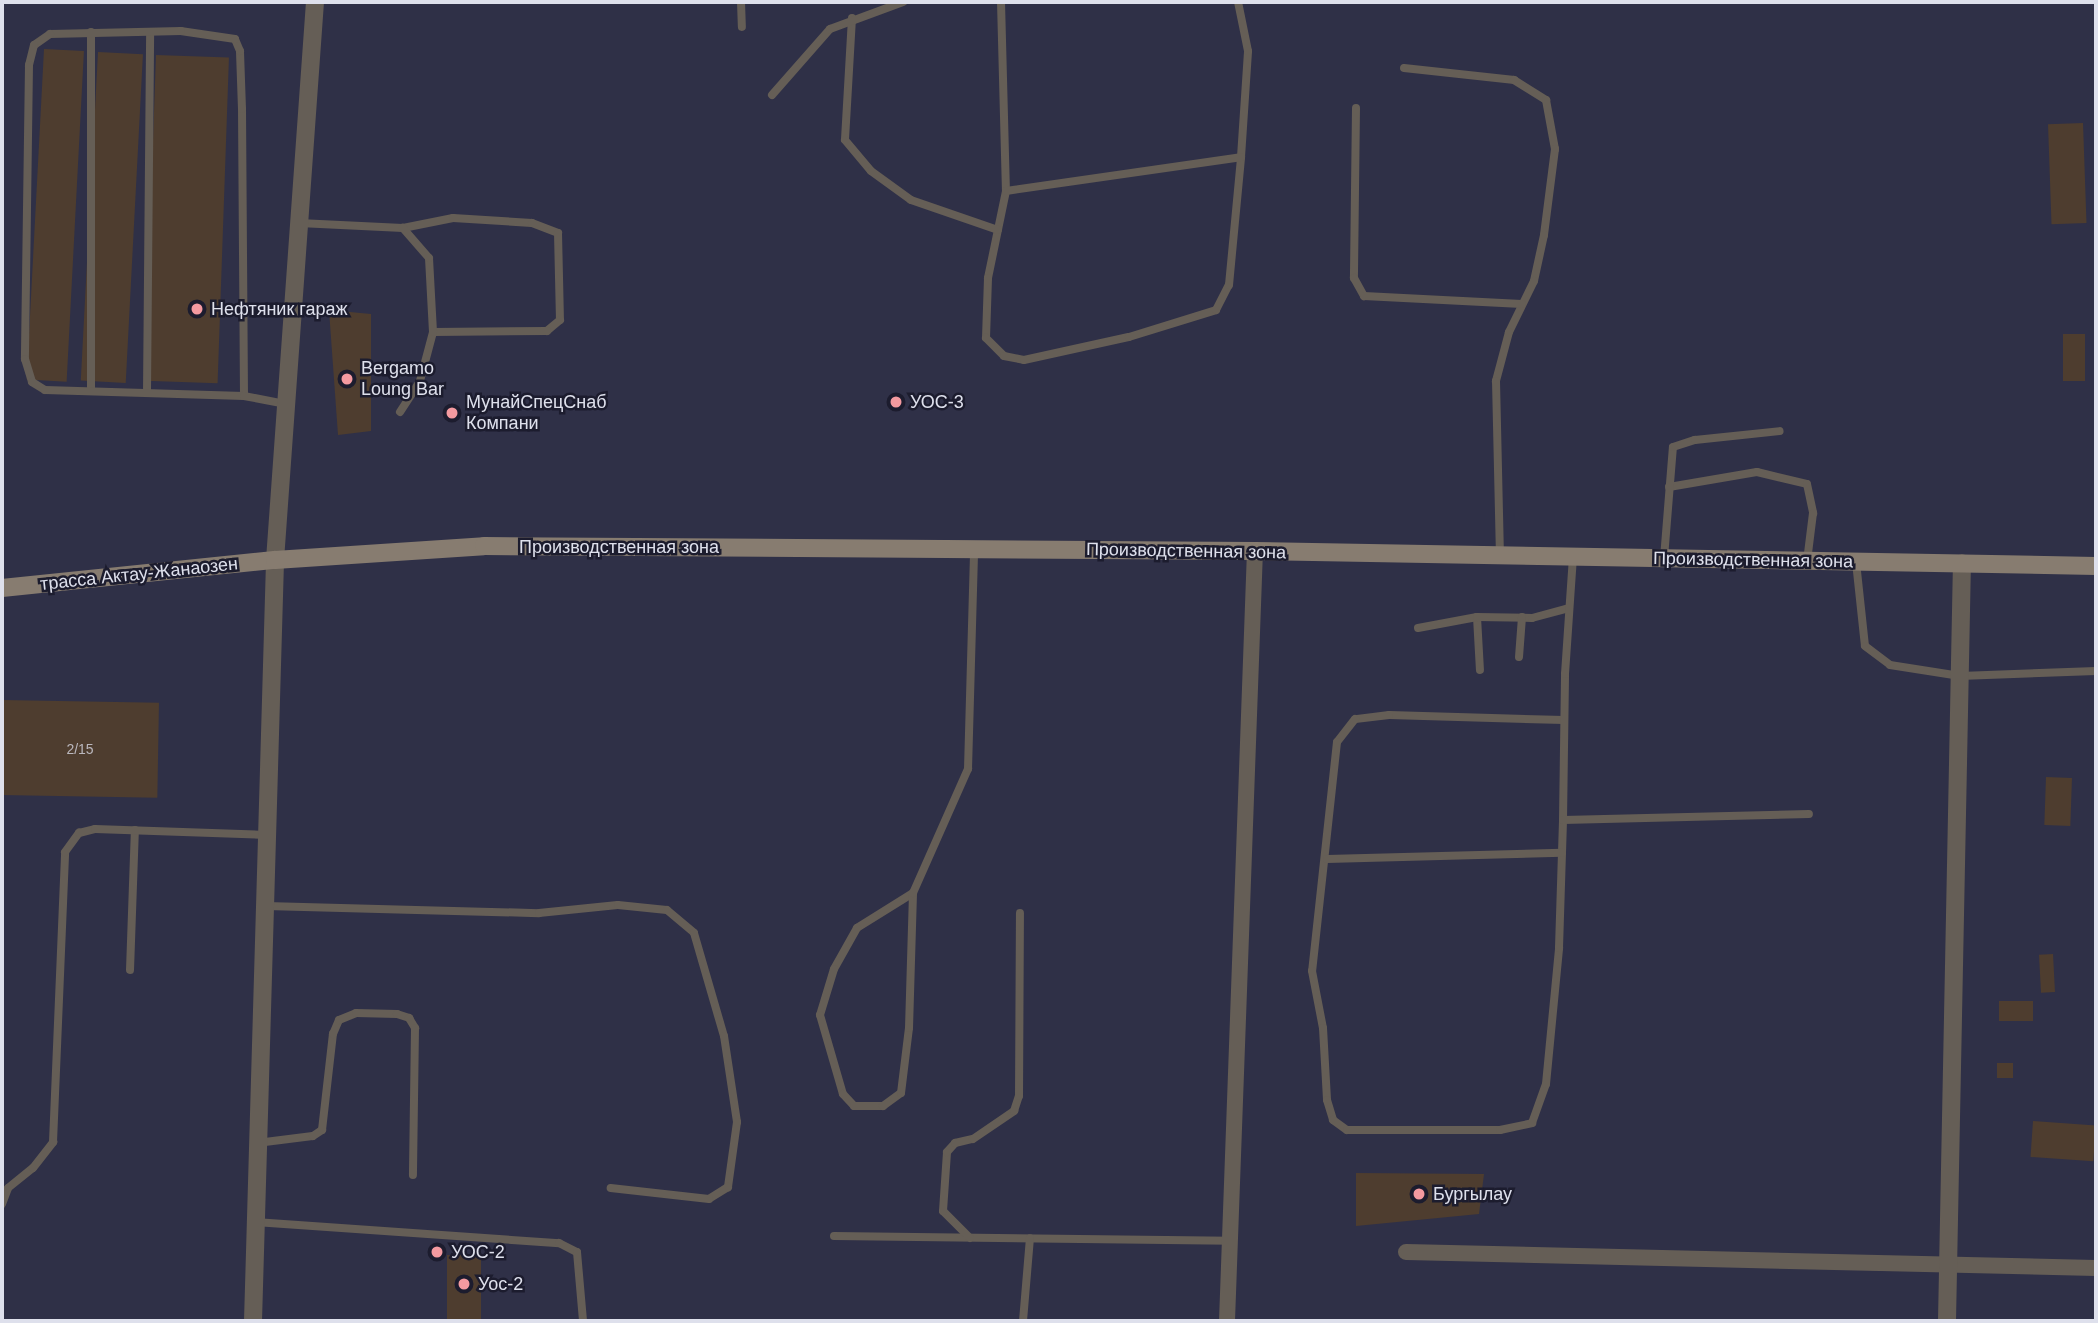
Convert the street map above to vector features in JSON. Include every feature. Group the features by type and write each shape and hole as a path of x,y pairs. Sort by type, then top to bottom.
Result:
{"main road":[{"name":"Производственная зона","path":"275,560 484,546 1255,551 2096,565"},
{"name":"трасса Актау-Жанаозен","path":"2,588 275,560"}],"street":[{"path":"253,1321 275,560 315,2"},
{"path":"1227,1321 1255,551"},
{"path":"1947,1321 1962,563"},
{"path":"1406,1252 2096,1268"}],"lane":[{"path":"741,2 741,27"},
{"path":"772,95 830,29 852,18 903,2"},
{"path":"1000,2 1006,191 988,278 986,338 1004,356 1024,360 1195,319 1216,310 1229,285 1241,157 1248,51 1238,2"},
{"path":"852,18 845,140 864,164 911,200 998,230"},
{"path":"91,32 91,390"},
{"path":"147,392 150,32"},
{"path":"244,396 240,51 235,39 219,34 150,32 50,34 34,45 29,65 25,359 32,382 45,390 244,396 286,404"},
{"path":"1404,68 1514,80 1546,100 1555,149 1544,235 1534,281 1509,332 1496,381 1501,456 1500,555"},
{"path":"1356,108 1354,278 1364,296 1522,304"},
{"path":"1006,191 1241,157"},
{"path":"299,223 403,228 453,218 533,223 558,233 560,320 547,331 433,332"},
{"path":"400,412 420,381 433,332 429,258 403,228"},
{"path":"1664,558 1673,447 1695,440 1780,431"},
{"path":"1668,486 1757,472 1807,484 1813,513 1807,561"},
{"path":"913,893 857,928 835,969 820,1015 843,1094 854,1106 883,1106 901,1093 909,1028 913,893 968,769 974,549"},
{"path":"1564,720 1389,715 1355,719 1337,743 1312,971 1333,1120 1347,1130 1500,1130 1532,1124 1546,1084 1559,948 1564,720 1573,556"},
{"path":"1856,562 1865,646 1889,664 1960,676 2096,671"},
{"path":"1418,628 1477,617 1522,617 1569,608"},
{"path":"1477,617 1480,670"},
{"path":"1518,657 1522,617"},
{"path":"1563,820 1809,814"},
{"path":"2,1204 8,1188 33,1168 53,1142 65,852 79,833 135,830 265,835"},
{"path":"130,971 135,830"},
{"path":"1326,859 1562,853"},
{"path":"263,906 539,913 618,905 667,910 694,933 724,1036 737,1122 728,1187 709,1199 611,1188"},
{"path":"970,1238 943,1211 947,1152 955,1143 973,1139 1014,1111 1018,1096 1020,913"},
{"path":"257,1143 313,1136 322,1130 333,1034 339,1020 356,1013 397,1014 409,1018 415,1028 414,1175"},
{"path":"255,1222 559,1243 577,1252 583,1321"},
{"path":"834,1236 1230,1241"},
{"path":"1023,1321 1030,1238"}],"shaded area":[{"path":"2,2 2096,2 2096,1321 2,1321"}],"building":[{"path":"44,49 84,51 67,382 27,380"},
{"path":"98,52 143,54 126,383 81,381"},
{"path":"156,55 229,58 218,383 145,381"},
{"path":"2083,123 2086,223 2052,224 2048,124"},
{"path":"329,310 371,314 371,431 338,435"},
{"path":"2063,334 2085,334 2085,381 2063,381"},
{"path":"2,700 159,703 157,798 2,795"},
{"path":"2046,777 2072,778 2070,826 2044,825"},
{"path":"2053,954 2055,992 2041,993 2039,955"},
{"path":"1999,1001 2033,1001 2033,1021 1999,1021"},
{"path":"1997,1063 2013,1063 2013,1078 1997,1078"},
{"path":"2033,1121 2096,1125 2093,1161 2030,1157"},
{"name":"Бургылау","path":"1356,1173 1484,1174 1479,1214 1356,1226"},
{"name":"Уос-2","path":"447,1255 481,1255 481,1321 447,1321"}],"place":[{"name":"Нефтяник гараж","path":"197,309"},
{"name":"Bergamo Loung Bar","path":"347,379"},
{"name":"УОС-3","path":"896,402"},
{"name":"МунайСпецСнаб Компани","path":"452,413"},
{"name":"Бургылау","path":"1419,1194"},
{"name":"УОС-2","path":"437,1252"},
{"name":"Уос-2","path":"464,1284"}]}
